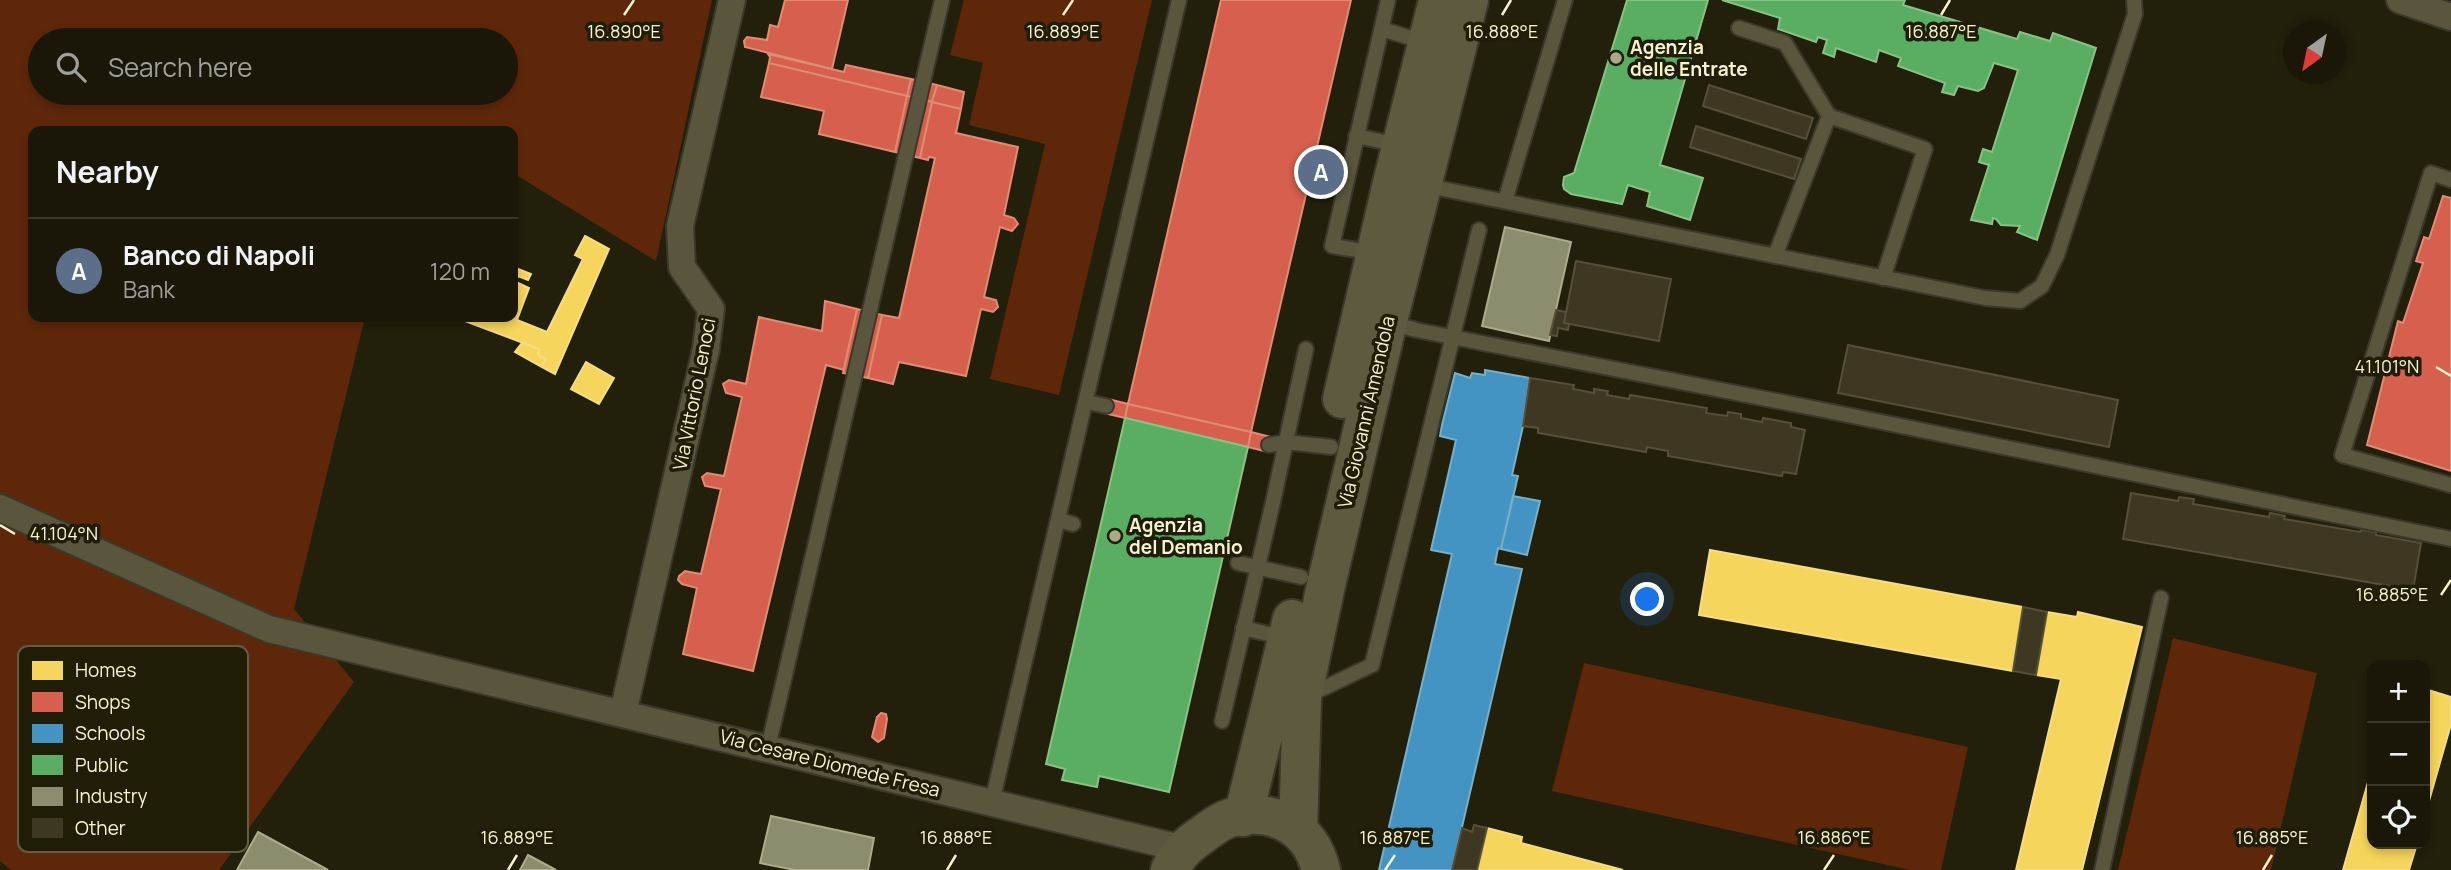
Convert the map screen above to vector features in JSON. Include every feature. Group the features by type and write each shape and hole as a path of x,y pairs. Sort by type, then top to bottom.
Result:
{"main road":[{"name":"Via Giovanni Amendola","path":"1243,817 1288,639 1401,146 1438,0"},
{"name":"Via Giovanni Amendola","path":"1298,830 1302,698 1388,321 1469,0"},
{"path":"1177,859 1228,818 1266,814 1298,830 1312,845 1321,869"}],"street":[{"name":"Via Vittorio Lenoci","path":"623,713 706,349 711,309 682,267 680,226 732,0"},
{"path":"2400,0 2451,17"},
{"name":"Via Cesare Diomede Fresa","path":"0,508 268,629 992,802 1177,859"}],"lane":[{"path":"768,748 942,0"},
{"path":"992,802 1179,0"},
{"path":"1376,253 1332,246 1388,0"},
{"path":"1504,201 1564,0"},
{"path":"1421,184 1985,298 2020,301 2042,286 2057,255 2135,14 2134,0"},
{"path":"1382,29 1427,43"},
{"path":"1739,29 1785,43 1829,116 1925,149 1883,278"},
{"path":"1775,256 1829,116"},
{"path":"1356,136 1401,146"},
{"path":"2451,180 2431,173 2342,455 2451,485"},
{"path":"1302,698 1372,665 1479,230"},
{"path":"1388,321 1416,330 1828,411 2451,539"},
{"path":"1222,721 1306,349"},
{"path":"1087,402 1105,406"},
{"path":"1269,445 1286,442 1331,447"},
{"path":"1058,520 1073,524"},
{"path":"1238,563 1301,577"},
{"path":"2102,870 2161,598"},
{"path":"1243,628 1288,639"}],"shaded area":[{"path":"0,0 712,0 656,261 518,176 518,126 28,126 28,322 364,322 294,609 354,682 248,830 248,646 18,646 18,852 232,852 219,870 11,870 0,861"},
{"path":"964,0 1152,0 1059,395 990,379 1045,144 969,125 983,63 950,55"},
{"path":"2173,638 2317,673 2271,870 2118,870"},
{"path":"1584,663 1968,747 1941,870 1910,870 1552,791"}],"building: Homes":[{"path":"585,236 609,249 555,374 542,367 546,359 538,355 539,349 468,322 518,320 547,332 583,259 575,255"},
{"path":"518,269 531,274 528,280 518,276"},
{"path":"518,283 529,288 518,317"},
{"path":"522,343 539,349 538,355 546,359 542,367 515,352"},
{"path":"586,362 614,378 599,404 571,389"},
{"path":"1710,550 2023,607 2013,671 1699,615"},
{"path":"2047,612 2077,617 2078,612 2142,627 2082,870 2016,870 2061,679 2036,675"},
{"path":"2430,691 2451,697 2451,724 2430,798"},
{"path":"2367,786 2367,849 2415,849 2409,870 2343,870"},
{"path":"1487,828 1522,837 1521,843 1623,870 1477,870"}],"building: Shops":[{"path":"785,0 848,0 832,69 745,47 744,41 747,37 767,40 770,25 778,27"},
{"path":"1221,0 1351,0 1251,432 1128,404"},
{"path":"768,54 844,72 846,65 911,79 907,96 769,63"},
{"path":"769,63 907,96 895,152 819,134 824,111 761,97"},
{"path":"911,79 937,85 932,102 907,96"},
{"path":"937,85 964,92 961,109 932,102"},
{"path":"907,96 932,102 920,158 895,152"},
{"path":"932,102 961,109 956,133 1018,147 1004,215 1014,218 1018,224 1012,231 1000,227 984,297 996,300 998,307 993,312 981,309 966,376 899,362 893,384 868,378 882,315 899,318 935,158 920,158"},
{"path":"2443,196 2451,198 2451,471 2367,445 2398,321 2403,323 2423,263 2416,261 2424,237 2429,239"},
{"path":"825,301 857,309 844,370 826,365 753,671 683,654 697,588 682,584 678,580 685,571 701,574 721,489 705,486 702,477 707,473 724,476 742,397 726,393 723,384 729,380 746,384 759,317 822,331"},
{"path":"857,309 882,315 868,378 843,373"},
{"path":"1108,399 1128,404 1125,418 1104,413"},
{"path":"1128,404 1251,432 1248,447 1125,418"},
{"path":"1251,432 1271,437 1268,452 1248,447"},
{"path":"881,713 886,714 887,719 884,738 878,742 872,737 877,717"}],"building: Schools":[{"path":"1485,370 1530,378 1512,475 1518,476 1495,564 1522,569 1452,870 1379,870 1452,554 1431,550 1456,440 1440,436 1442,425 1455,373 1470,378 1472,373 1485,375"},
{"path":"1513,496 1540,501 1527,555 1501,549"}],"building: Public":[{"path":"1627,0 1708,0 1660,165 1703,178 1690,220 1647,206 1650,192 1628,185 1622,204 1571,194 1564,189 1564,177 1574,173"},
{"path":"1722,0 1905,0 1903,5 2017,39 2020,32 2050,41 2053,33 2096,48 2037,240 2017,232 2020,226 2001,225 1993,218 1992,224 1971,220 1989,165 1979,162 1983,149 1992,152 2018,70 1994,63 1984,88 1978,91 1958,86 1954,95 1942,92 1945,83 1898,66 1901,58 1879,50 1876,62 1836,48 1834,57 1823,53 1827,40 1818,37 1816,42 1778,29 1780,18"},
{"path":"1125,418 1248,447 1169,792 1099,776 1097,787 1062,780 1065,769 1046,764"}],"building: Industry":[{"path":"1505,227 1571,242 1549,341 1482,326"},
{"path":"771,816 874,838 868,870 795,870 760,863"},
{"path":"258,832 328,870 237,870"},
{"path":"528,855 556,870 520,870"}],"building: Other":[{"path":"1709,85 1813,118 1806,139 1703,106"},
{"path":"1696,126 1801,159 1794,179 1690,147"},
{"path":"1576,261 1671,279 1659,341 1564,323"},
{"path":"1556,310 1566,312 1564,323 1569,324 1568,330 1558,328 1557,336 1550,335"},
{"path":"1848,345 2118,400 2109,447 1838,393"},
{"path":"1530,378 1574,385 1573,389 1594,393 1594,389 1608,391 1607,395 1629,399 1630,395 1707,408 1706,413 1727,416 1728,412 1762,422 1763,418 1791,423 1791,427 1805,430 1796,474 1783,472 1782,476 1668,456 1668,451 1647,447 1646,452 1538,433 1538,428 1523,426"},
{"path":"2131,493 2178,501 2179,497 2194,499 2193,504 2269,517 2270,513 2285,516 2284,519 2360,532 2376,532 2376,535 2421,543 2413,590 2123,539"},
{"path":"2023,607 2047,612 2036,675 2013,671"},
{"path":"1474,825 1487,828 1477,870 1452,870 1462,828 1472,832"}],"place":[{"name":"Agenzia delle Entrate","path":"1616,58"},
{"name":"Banco di Napoli","path":"1321,172"},
{"name":"Agenzia del Demanio","path":"1115,536"}]}
